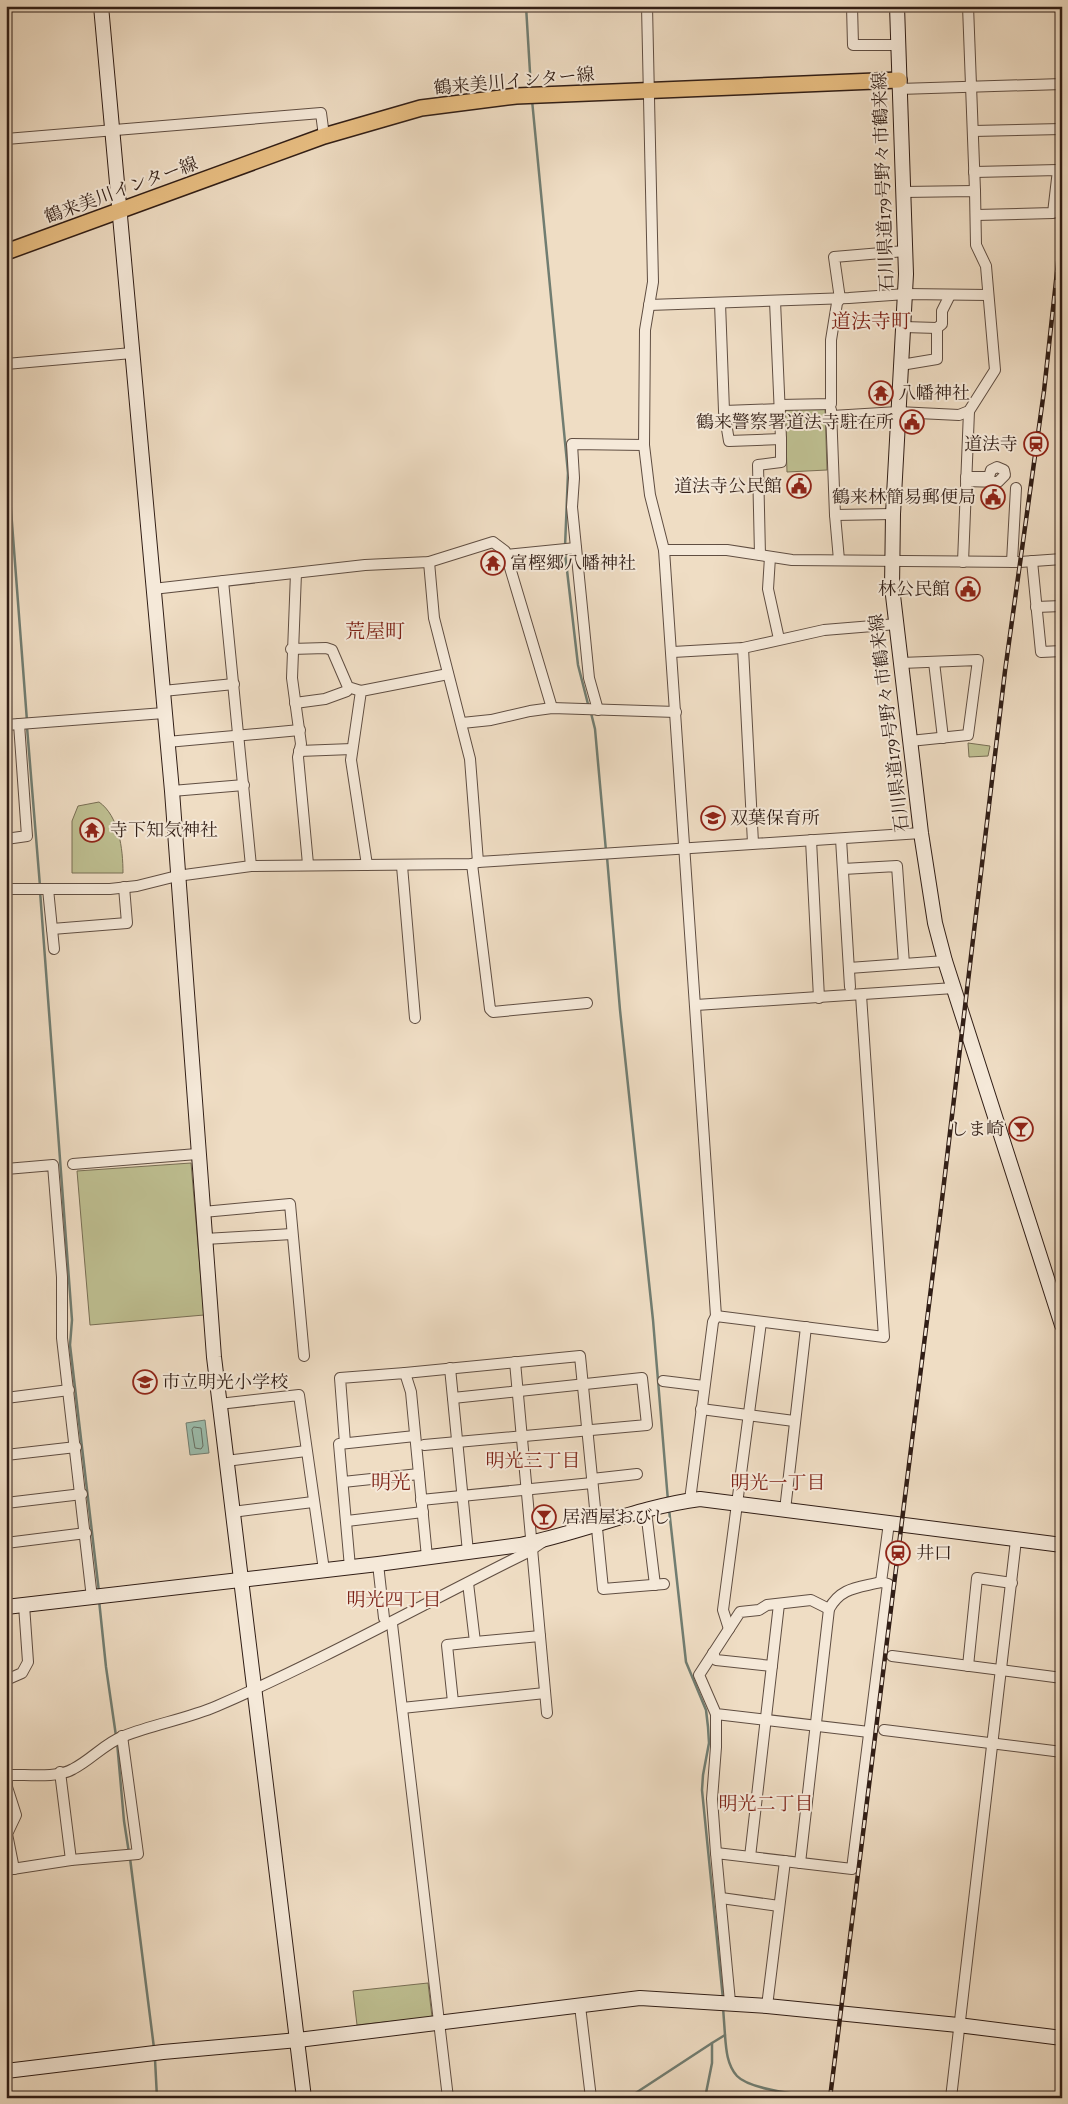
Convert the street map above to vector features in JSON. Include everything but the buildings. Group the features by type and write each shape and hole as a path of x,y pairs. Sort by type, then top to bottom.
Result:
{"main road":[{"name":"鶴来美川インター線","path":"6,252 324,136 421,108 540,95 899,84"}],"street":[{"path":"101,6 172,792 197,1154 219,1404 304,2098"},
{"path":"647,6 653,282 645,330 644,445 650,495 664,550 673,652 716,1316 713,1322 690,1500"},
{"path":"852,6 853,45 898,45"},
{"name":"石川県道179号野々市鶴来線","path":"897,6 906,294 891,561 921,833 935,923 1062,1325"},
{"path":"963,562 969,411 995,370 986,266 976,245 968,6"},
{"path":"899,84 971,87 1062,84"},
{"path":"6,139 321,113 324,136"},
{"path":"973,131 1062,129"},
{"path":"974,172 1058,170 1053,213 976,215"},
{"path":"903,192 975,191"},
{"path":"839,560 835,515 831,404 831,340 837,303 840,299 834,257 905,251"},
{"path":"649,305 840,299 906,294 988,295"},
{"path":"904,327 937,328 942,324 942,311 950,295"},
{"path":"775,301 781,462 758,465 768,589 779,639"},
{"path":"720,303 724,411 730,441 781,439"},
{"path":"901,365 937,359 937,328"},
{"path":"7,364 132,354"},
{"path":"724,411 831,404"},
{"path":"832,416 898,412 959,415 969,411"},
{"path":"593,710 572,507 574,478 572,444 644,445"},
{"path":"1012,562 1016,488"},
{"path":"835,515 893,514"},
{"path":"153,589 296,573 429,562 493,542 505,551 507,556 552,708"},
{"path":"507,556 576,548"},
{"path":"664,550 727,550 792,560 1012,562 1062,559"},
{"path":"1032,561 1041,652 1062,651"},
{"path":"429,562 434,618 470,759 475,863 490,1009 493,1012 587,1002"},
{"path":"296,573 291,649 292,678 300,730 300,751 298,757 308,864"},
{"path":"223,581 244,785 250,866"},
{"path":"1036,607 1062,606"},
{"path":"673,652 743,648 824,630 897,624"},
{"path":"291,649 326,648 332,650 348,687 361,691 448,674"},
{"path":"743,648 753,844"},
{"path":"901,663 978,660 968,735 910,741"},
{"path":"934,662 943,738"},
{"path":"163,691 234,684"},
{"path":"296,703 325,699 347,691 348,687"},
{"path":"361,691 351,760 366,865"},
{"path":"462,723 491,720 552,708 676,712"},
{"path":"6,725 164,713"},
{"path":"6,839 27,836 25,724"},
{"path":"167,742 300,730"},
{"path":"300,751 352,749"},
{"path":"172,792 244,785"},
{"path":"6,889 124,887 177,876 250,866 308,864 402,866 475,863 921,833"},
{"path":"841,839 850,987"},
{"path":"811,840 819,998"},
{"path":"402,866 415,1018"},
{"path":"843,869 897,866 904,964"},
{"path":"52,929 127,923 124,887"},
{"path":"48,889 54,949"},
{"path":"849,968 946,961"},
{"path":"696,1005 861,996 954,988"},
{"path":"716,1316 884,1336 861,996"},
{"path":"73,1164 197,1154"},
{"path":"6,1169 53,1165 62,1285 62,1338 86,1533 97,1598"},
{"path":"203,1212 290,1204 304,1356"},
{"path":"205,1239 292,1234"},
{"path":"729,1628 723,1610 760,1322"},
{"path":"785,1510 806,1328"},
{"path":"345,1443 340,1378 580,1356 602,1589 660,1584 646,1511"},
{"path":"515,1362 528,1490 536,1544 540,1636 547,1713"},
{"path":"450,1368 468,1552"},
{"path":"405,1373 411,1392 427,1557"},
{"path":"424,1445 647,1425 642,1378 453,1398"},
{"path":"663,1381 704,1386"},
{"path":"6,1398 69,1390"},
{"path":"219,1404 300,1395 312,1502 319,1530 324,1570"},
{"path":"702,1408 794,1422"},
{"path":"350,1567 339,1444 415,1436"},
{"path":"6,1455 76,1447"},
{"path":"226,1460 306,1451"},
{"path":"342,1482 419,1474"},
{"path":"421,1500 528,1490 637,1474"},
{"path":"6,1503 82,1494"},
{"path":"118,1738 138,1854 71,1860 10,1870 7,1834 16,1815 7,1787 7,1775 27,1774 35,1776 72,1770 118,1738 215,1707 468,1583 536,1544 596,1524 668,1505 700,1499 1062,1545"},
{"path":"232,1512 312,1502"},
{"path":"347,1521 423,1512"},
{"path":"881,1582 889,1523"},
{"path":"6,1542 86,1533"},
{"path":"951,2098 992,1744 1003,1671 1016,1540"},
{"path":"6,1608 536,1544"},
{"path":"378,1564 402,1708 448,2098"},
{"path":"968,1666 977,1578 1012,1583"},
{"path":"716,1853 800,1863 852,1869 888,1584 881,1582 843,1592 836,1598 830,1610 800,1863"},
{"path":"468,1583 475,1642"},
{"path":"725,2002 721,1898 712,1799 716,1747 716,1714 699,1675 740,1612 758,1610 767,1605 811,1600 830,1610"},
{"path":"750,1857 779,1604"},
{"path":"6,1680 22,1674 28,1662 24,1606"},
{"path":"453,1702 447,1645 540,1636"},
{"path":"713,1653 716,1660 772,1666"},
{"path":"892,1656 1062,1678"},
{"path":"402,1708 545,1693"},
{"path":"716,1714 869,1732"},
{"path":"884,1730 1062,1752"},
{"path":"60,1772 71,1860"},
{"path":"767,2006 785,1861"},
{"path":"721,1898 779,1906"},
{"path":"6,2071 164,2052 298,2040 640,1998 725,2002 958,2025 1062,2038"},
{"path":"580,2006 591,2098"}],"shaded area":[{"path":"825,408 827,470 787,472 785,410"},
{"path":"968,743 990,746 988,756 969,757"},
{"path":"99,802 106,808 115,824 121,844 123,873 72,873 72,821 78,806"},
{"path":"191,1163 204,1315 90,1325 77,1171"},
{"path":"428,1983 432,2017 357,2025 353,1991"}],"water":[{"path":"205,1420 209,1453 190,1455 186,1423"}],"waterway":[{"path":"526,6 531,89"},
{"path":"532,100 568,473 565,547"},
{"path":"6,444 27,721"},
{"path":"565,553 578,665 589,708"},
{"path":"591,713 595,729 606,851"},
{"path":"27,727 40,886"},
{"path":"607,857 620,1010 653,1320 668,1501"},
{"path":"40,891 72,1320 70,1345 99,1592"},
{"path":"669,1509 686,1662 706,1710 708,1727 709,1743 702,1790 723,1999"},
{"path":"99,1600 116,1736"},
{"path":"117,1742 124,1821 129,1853"},
{"path":"130,1858 154,2048"},
{"path":"705,2098 712,2063 712,2043 725,2035 723,2007"},
{"path":"725,2035 731,2067 737,2076 744,2081 777,2091 823,2098"},
{"path":"628,2098 712,2043"},
{"path":"155,2059 157,2098"}],"railway":[{"path":"830,2098 941,1208 1005,671 1044,391 1062,226"}],"place":[{"name":"八幡神社","path":"881,393"},
{"name":"鶴来警察署道法寺駐在所","path":"912,422"},
{"name":"道法寺","path":"1036,444"},
{"name":"道法寺公民館","path":"799,486"},
{"name":"鶴来林簡易郵便局","path":"993,497"},
{"name":"富樫郷八幡神社","path":"493,563"},
{"name":"林公民館","path":"968,589"},
{"name":"双葉保育所","path":"713,818"},
{"name":"寺下知気神社","path":"92,830"},
{"name":"しま崎","path":"1021,1129"},
{"name":"市立明光小学校","path":"145,1382"},
{"name":"居酒屋おびし","path":"544,1517"},
{"name":"井口","path":"898,1553"}],"district":[{"name":"道法寺町","path":"871,321"},
{"name":"荒屋町","path":"375,631"},
{"name":"明光三丁目","path":"533,1461"},
{"name":"明光","path":"391,1482"},
{"name":"明光一丁目","path":"778,1483"},
{"name":"明光四丁目","path":"394,1600"},
{"name":"明光二丁目","path":"766,1804"}]}
